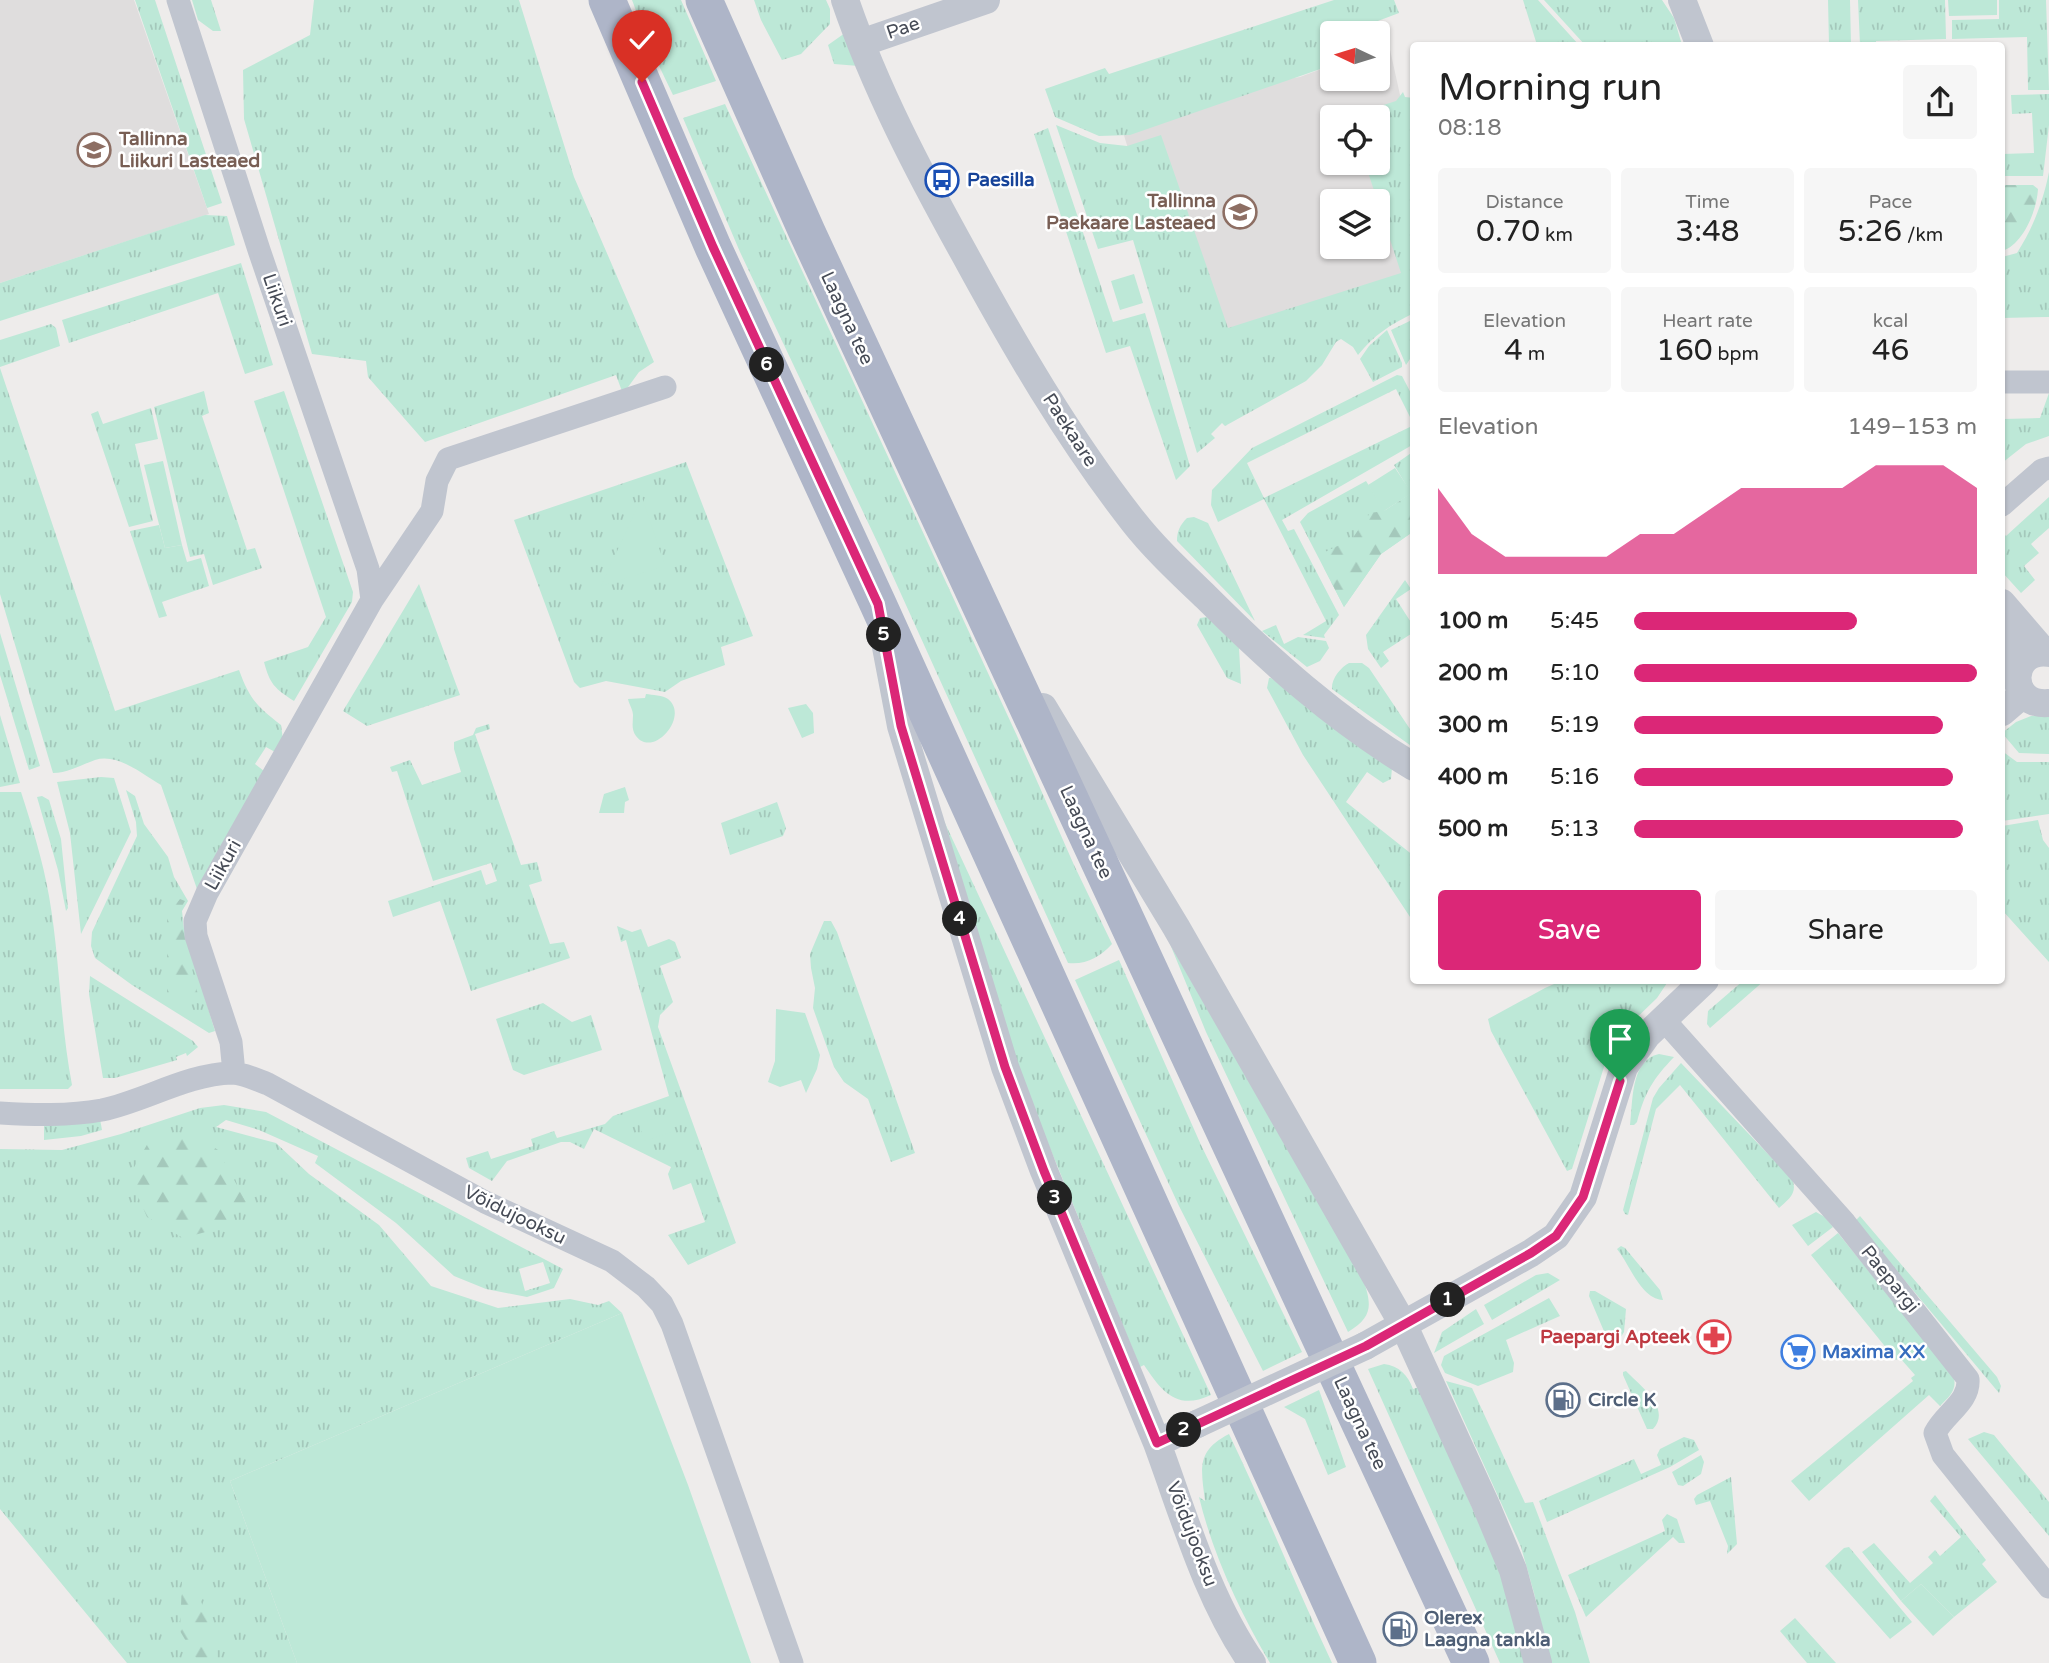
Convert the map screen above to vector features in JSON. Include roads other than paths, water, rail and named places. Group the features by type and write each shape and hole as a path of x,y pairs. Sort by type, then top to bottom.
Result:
{"main road":[{"path":"607,0 713,247 878,604 1358,1663"},
{"name":"Laagna tee","path":"704,0 812,244 1471,1663"}],"street":[{"name":"Liikuri","path":"178,0 259,250 368,569 372,600"},
{"name":"Paekaare","path":"845,0 861,43 916,165 984,290 1074,440 1134,523 1258,649 1352,727 1410,764"},
{"name":"Pae","path":"861,43 986,0"},
{"path":"1682,0 1698,42"},
{"path":"2005,382 2049,382"},
{"name":"Liikuri","path":"234,1073 231,1042 196,936 195,921 207,893 372,600 432,511 437,481 448,459 665,387"},
{"path":"2005,502 2042,470 2049,468"},
{"path":"972,588 1175,927 1404,1326 1513,1570 1538,1663"},
{"name":"Võidujooksu","path":"878,604 901,726 1005,1067 1044,1171 1157,1443 1220,1605 1252,1663"},
{"path":"2005,606 2046,652 2029,656 2014,692"},
{"path":"2005,647 2014,692"},
{"path":"2014,692 2035,702 2049,703"},
{"path":"1157,1443 1366,1346 1531,1253 1556,1236 1583,1197 1624,1067 1647,1035 1700,984"},
{"name":"Paepargi","path":"1664,1020 1845,1223 1968,1379 1969,1387 1962,1401 1941,1420 1935,1433 1943,1455 2049,1587"},
{"name":"Võidujooksu","path":"0,1113 40,1115 87,1112 135,1101 201,1078 234,1073 268,1084 485,1202 612,1261 640,1282 662,1304 672,1324 792,1663"}],"place":[{"name":"Tallinna Liikuri Lasteaed","path":"94,150"},
{"name":"Paesilla","path":"942,180"},
{"name":"Tallinna Paekaare Lasteaed","path":"1240,212"},
{"name":"Paepargi Apteek","path":"1714,1337"},
{"name":"Maxima XX","path":"1798,1352"},
{"name":"Circle K","path":"1563,1400"},
{"name":"Olerex Laagna tankla","path":"1400,1629"}]}
